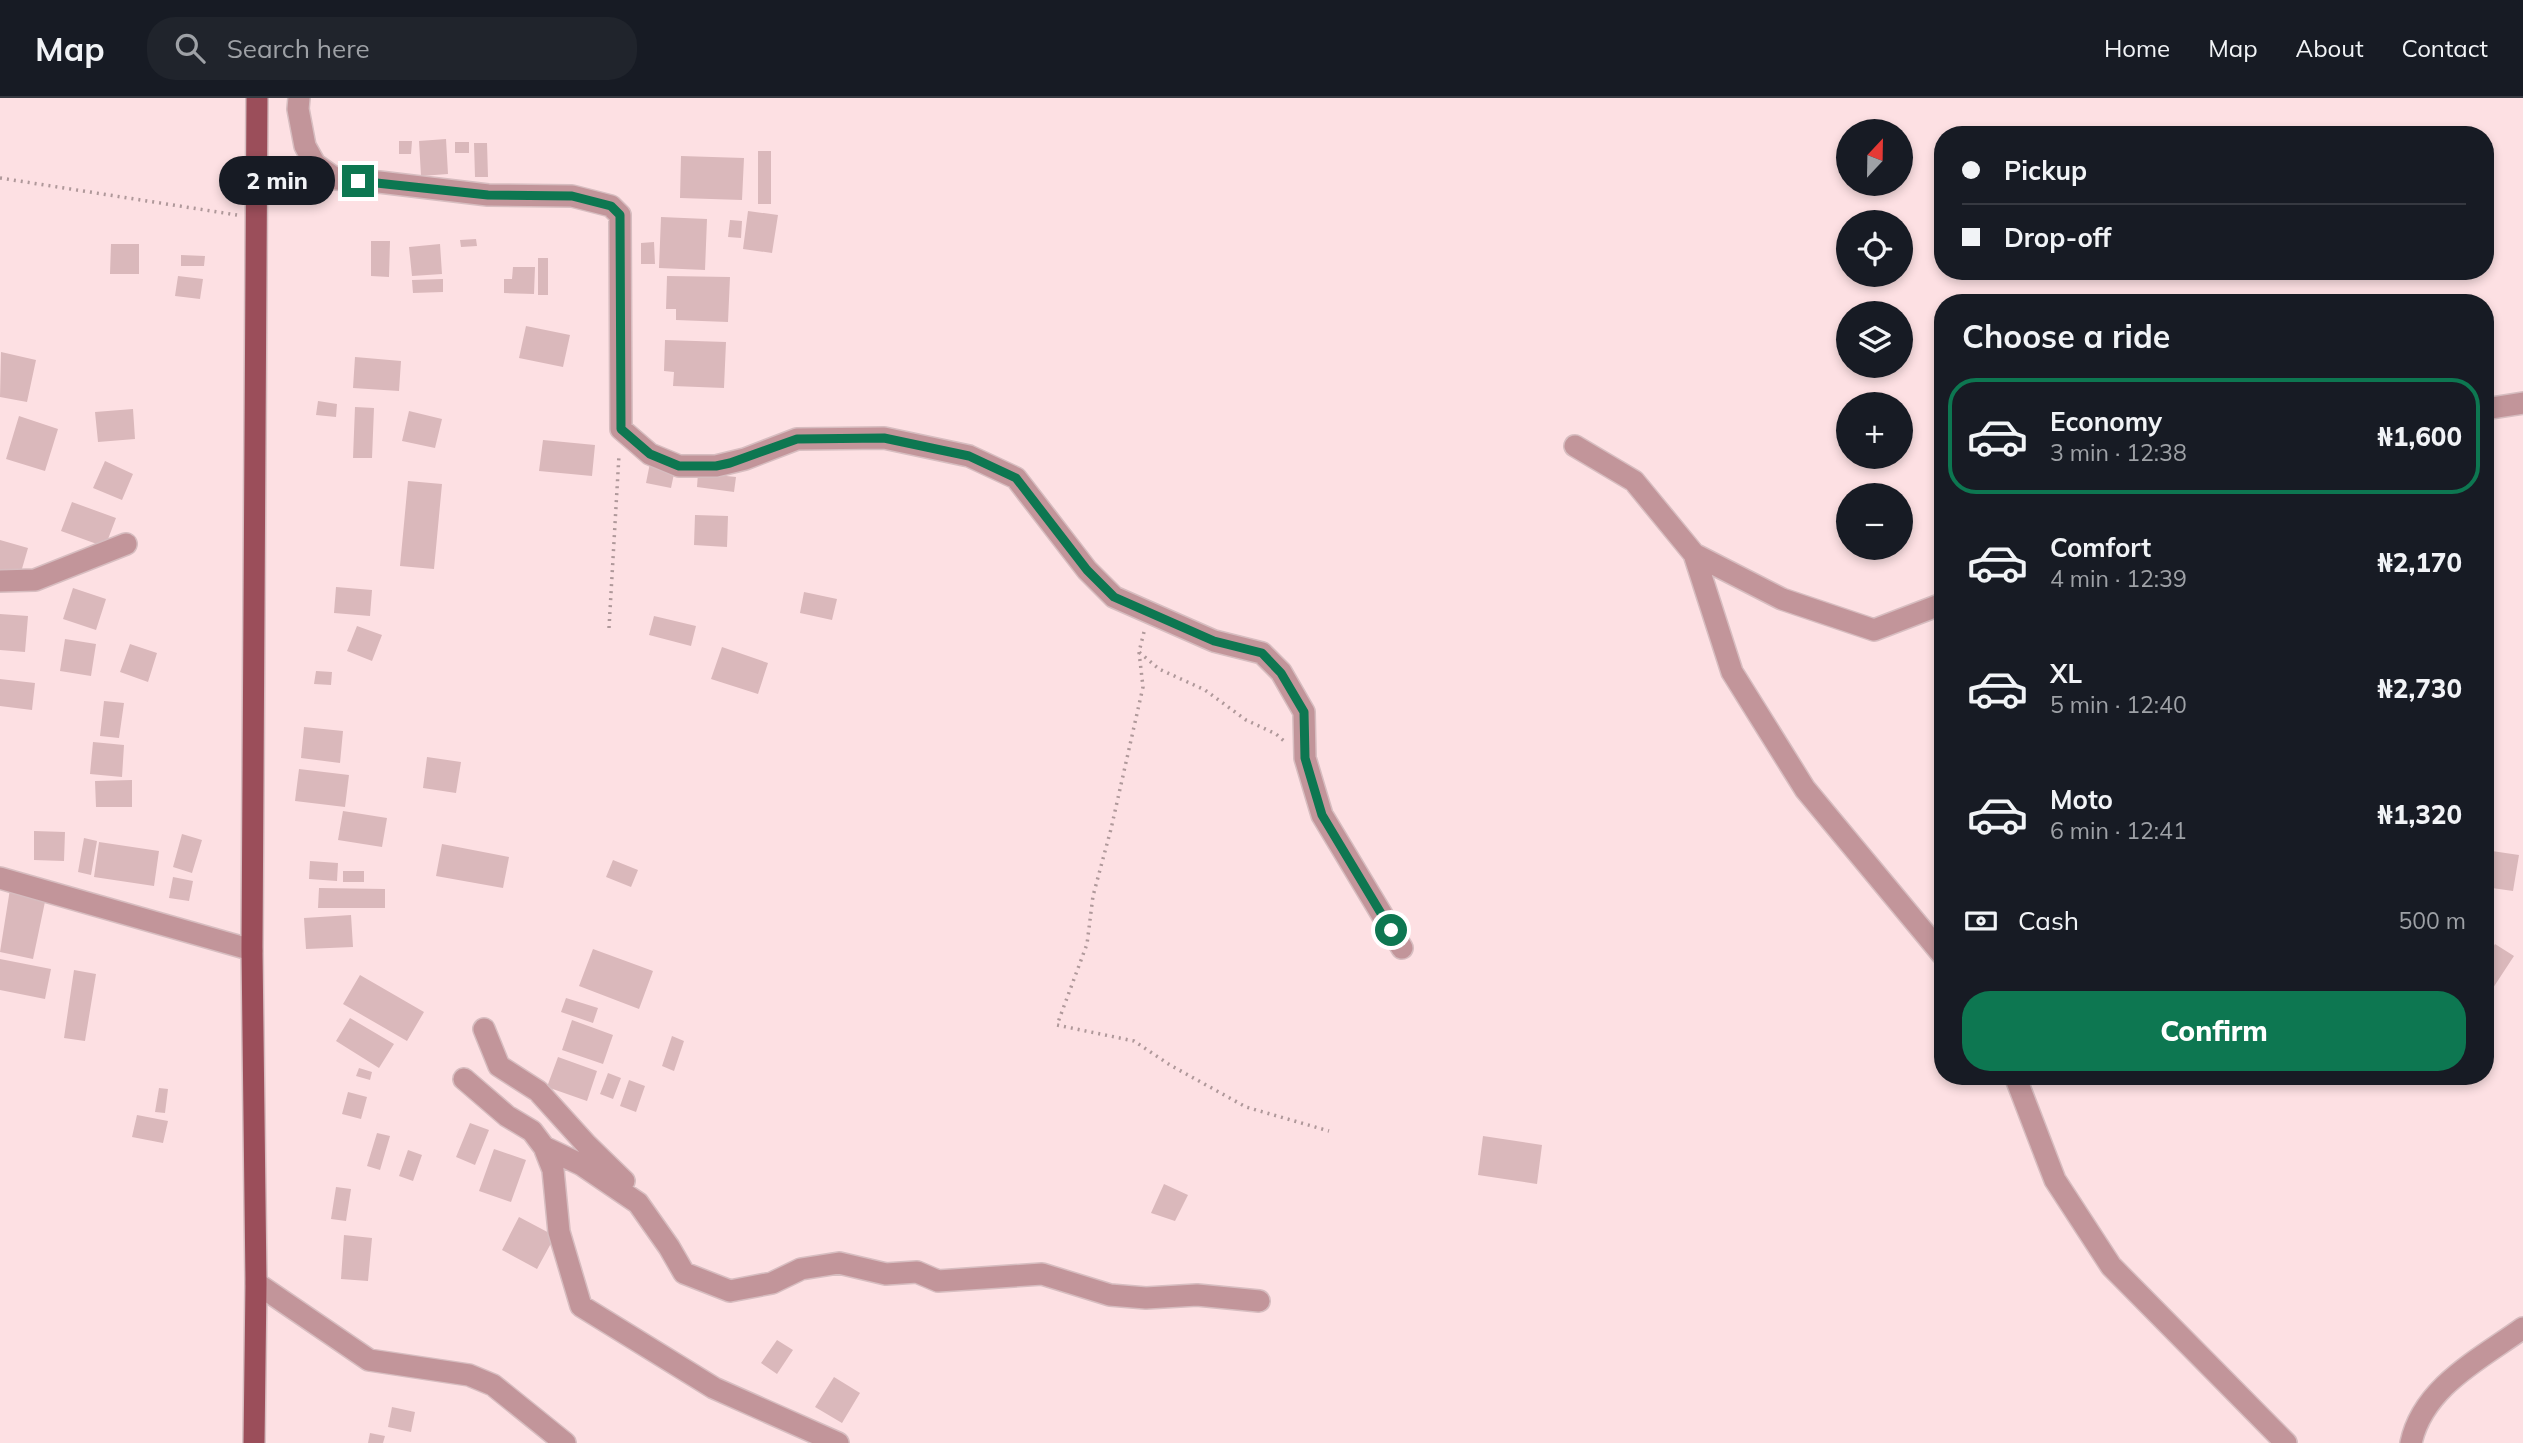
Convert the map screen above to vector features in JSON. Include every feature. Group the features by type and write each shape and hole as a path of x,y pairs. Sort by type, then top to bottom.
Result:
{"main road":[{"path":"254,1443 256,1283 252,950 257,98"}],"street":[{"path":"299,98 298,109 305,146 315,164 336,180 379,182 488,195 572,196 611,206 620,215 621,429 650,454 679,466 716,466 745,459 797,439 826,437 884,438 969,456 1016,478 1087,570 1114,597 1214,641 1262,653 1281,673 1304,712 1305,758 1322,815 1402,948"},
{"path":"2494,408 2523,403"},
{"path":"1575,446 1634,481 1694,554 1732,672 1805,789 1934,944"},
{"path":"0,581 35,580 125,544"},
{"path":"1694,554 1782,599 1874,630 1934,607"},
{"path":"0,878 252,950"},
{"path":"484,1030 499,1066 538,1091 623,1180 646,1196 653,1224"},
{"path":"464,1079 507,1116 531,1131 544,1147 553,1170 559,1232 581,1306 714,1388 838,1443"},
{"path":"2018,1085 2055,1180 2111,1266 2286,1443"},
{"path":"544,1147 582,1165 638,1203 684,1273 730,1291 772,1283 801,1269 839,1263 886,1274 917,1272 938,1282 1042,1274 1110,1295 1146,1298 1197,1295 1259,1301"},
{"path":"256,1283 369,1360 469,1375 494,1385 565,1443"},
{"path":"2411,1443 2423,1410 2445,1384 2523,1328"}],"path":[{"path":"0,178 257,218"},
{"path":"609,628 621,429"},
{"path":"1141,607 1144,638 1139,652 1143,687 1093,896 1087,944 1057,1025 1134,1041 1170,1065 1246,1107 1329,1131"},
{"path":"1139,652 1159,669 1193,684 1246,720 1276,734 1305,758"}],"building":[{"path":"446,139 448,174 421,176 419,141"},
{"path":"399,141 412,141 411,154 399,154"},
{"path":"455,142 469,142 469,153 455,153"},
{"path":"474,143 487,143 488,177 475,177"},
{"path":"758,151 771,151 771,204 758,204"},
{"path":"681,156 744,158 742,200 680,198"},
{"path":"748,211 778,215 772,253 743,249"},
{"path":"661,217 707,219 705,270 659,268"},
{"path":"730,220 742,221 741,238 728,237"},
{"path":"476,239 477,246 461,247 460,240"},
{"path":"371,241 390,241 389,277 371,276"},
{"path":"654,242 655,264 641,264 641,243"},
{"path":"111,244 139,244 139,274 110,274"},
{"path":"440,244 442,274 412,276 409,247"},
{"path":"181,255 205,256 204,266 181,266"},
{"path":"538,258 548,258 548,295 538,295"},
{"path":"513,267 535,267 534,294 504,293 504,279 512,279"},
{"path":"178,276 203,279 200,299 175,296"},
{"path":"667,276 730,277 728,322 676,320 676,309 666,309"},
{"path":"443,279 443,292 413,293 412,280"},
{"path":"526,326 570,335 563,367 519,358"},
{"path":"665,340 726,342 724,388 673,386 674,372 664,371"},
{"path":"1,352 36,360 27,402 0,397"},
{"path":"355,357 401,361 399,391 353,388"},
{"path":"318,401 337,404 336,417 316,415"},
{"path":"355,407 374,408 372,458 353,458"},
{"path":"133,409 135,439 98,442 95,412"},
{"path":"409,411 442,419 435,448 402,441"},
{"path":"19,416 58,429 45,471 6,459"},
{"path":"543,440 595,445 592,476 539,471"},
{"path":"105,461 133,474 122,500 93,488"},
{"path":"650,463 675,469 671,488 646,483"},
{"path":"698,473 736,477 734,492 697,487"},
{"path":"408,481 442,484 434,569 400,566"},
{"path":"72,502 116,518 105,547 61,531"},
{"path":"695,515 728,516 727,547 694,545"},
{"path":"0,540 28,548 19,579 0,573"},
{"path":"336,587 372,590 370,616 334,613"},
{"path":"73,588 106,599 96,630 63,619"},
{"path":"804,592 837,599 832,620 800,613"},
{"path":"0,614 28,616 25,652 0,650"},
{"path":"654,616 696,626 691,646 649,635"},
{"path":"357,626 382,635 372,661 347,651"},
{"path":"65,639 96,644 91,676 60,671"},
{"path":"130,644 157,653 148,682 120,672"},
{"path":"722,647 768,663 758,694 711,679"},
{"path":"316,671 332,672 331,685 314,684"},
{"path":"0,679 35,683 32,710 0,706"},
{"path":"104,701 124,703 119,738 100,736"},
{"path":"304,727 343,731 340,763 301,758"},
{"path":"93,742 124,745 122,777 90,774"},
{"path":"427,757 461,762 456,793 423,788"},
{"path":"299,769 349,775 345,807 295,801"},
{"path":"132,780 132,807 96,807 95,781"},
{"path":"343,811 387,818 382,847 338,840"},
{"path":"34,831 65,832 64,861 34,860"},
{"path":"182,834 202,840 192,873 173,867"},
{"path":"84,838 97,841 91,875 78,872"},
{"path":"99,842 159,851 154,886 94,877"},
{"path":"442,844 509,857 503,888 436,876"},
{"path":"2494,851 2519,855 2513,891 2494,888"},
{"path":"613,860 638,870 631,887 606,877"},
{"path":"310,861 338,863 337,881 309,879"},
{"path":"343,871 364,871 364,882 343,882"},
{"path":"173,877 193,881 189,901 169,898"},
{"path":"319,888 385,889 385,908 318,908"},
{"path":"10,889 46,897 33,959 0,952"},
{"path":"351,915 353,947 306,949 304,918"},
{"path":"2494,946 2514,956 2494,986"},
{"path":"593,949 653,971 639,1009 579,986"},
{"path":"0,959 51,969 45,999 0,990"},
{"path":"74,970 96,974 85,1041 64,1038"},
{"path":"360,975 424,1012 407,1041 343,1004"},
{"path":"566,998 598,1008 593,1023 561,1012"},
{"path":"350,1018 394,1044 379,1068 336,1041"},
{"path":"572,1020 613,1035 603,1064 562,1050"},
{"path":"672,1036 684,1041 674,1071 662,1066"},
{"path":"558,1057 597,1071 587,1101 547,1087"},
{"path":"359,1068 372,1072 370,1080 356,1076"},
{"path":"608,1073 621,1078 613,1099 600,1094"},
{"path":"629,1080 645,1086 636,1112 620,1106"},
{"path":"159,1088 168,1089 165,1113 155,1112"},
{"path":"348,1092 367,1097 361,1119 342,1114"},
{"path":"137,1115 168,1121 163,1143 132,1137"},
{"path":"470,1123 489,1130 475,1165 456,1157"},
{"path":"377,1133 390,1136 380,1170 367,1166"},
{"path":"1483,1136 1542,1145 1537,1184 1478,1175"},
{"path":"494,1149 526,1160 511,1202 479,1191"},
{"path":"408,1150 422,1155 413,1181 399,1176"},
{"path":"1164,1184 1188,1195 1175,1221 1151,1213"},
{"path":"336,1187 351,1189 346,1221 331,1219"},
{"path":"519,1217 555,1236 537,1269 502,1250"},
{"path":"344,1235 372,1238 368,1281 341,1279"},
{"path":"777,1340 793,1350 777,1374 761,1363"},
{"path":"834,1377 860,1393 842,1423 815,1407"},
{"path":"392,1407 415,1412 411,1432 388,1427"},
{"path":"370,1433 385,1436 383,1443 368,1443"}],"route":[{"path":"358,181 488,195 572,196 611,206 620,215 621,429 650,454 679,466 716,466 781,447 797,439 826,437 884,438 969,456 1016,478 1087,570 1114,597 1141,607 1187,631 1262,653 1281,673 1304,712 1305,758 1322,815 1391,930"}]}
